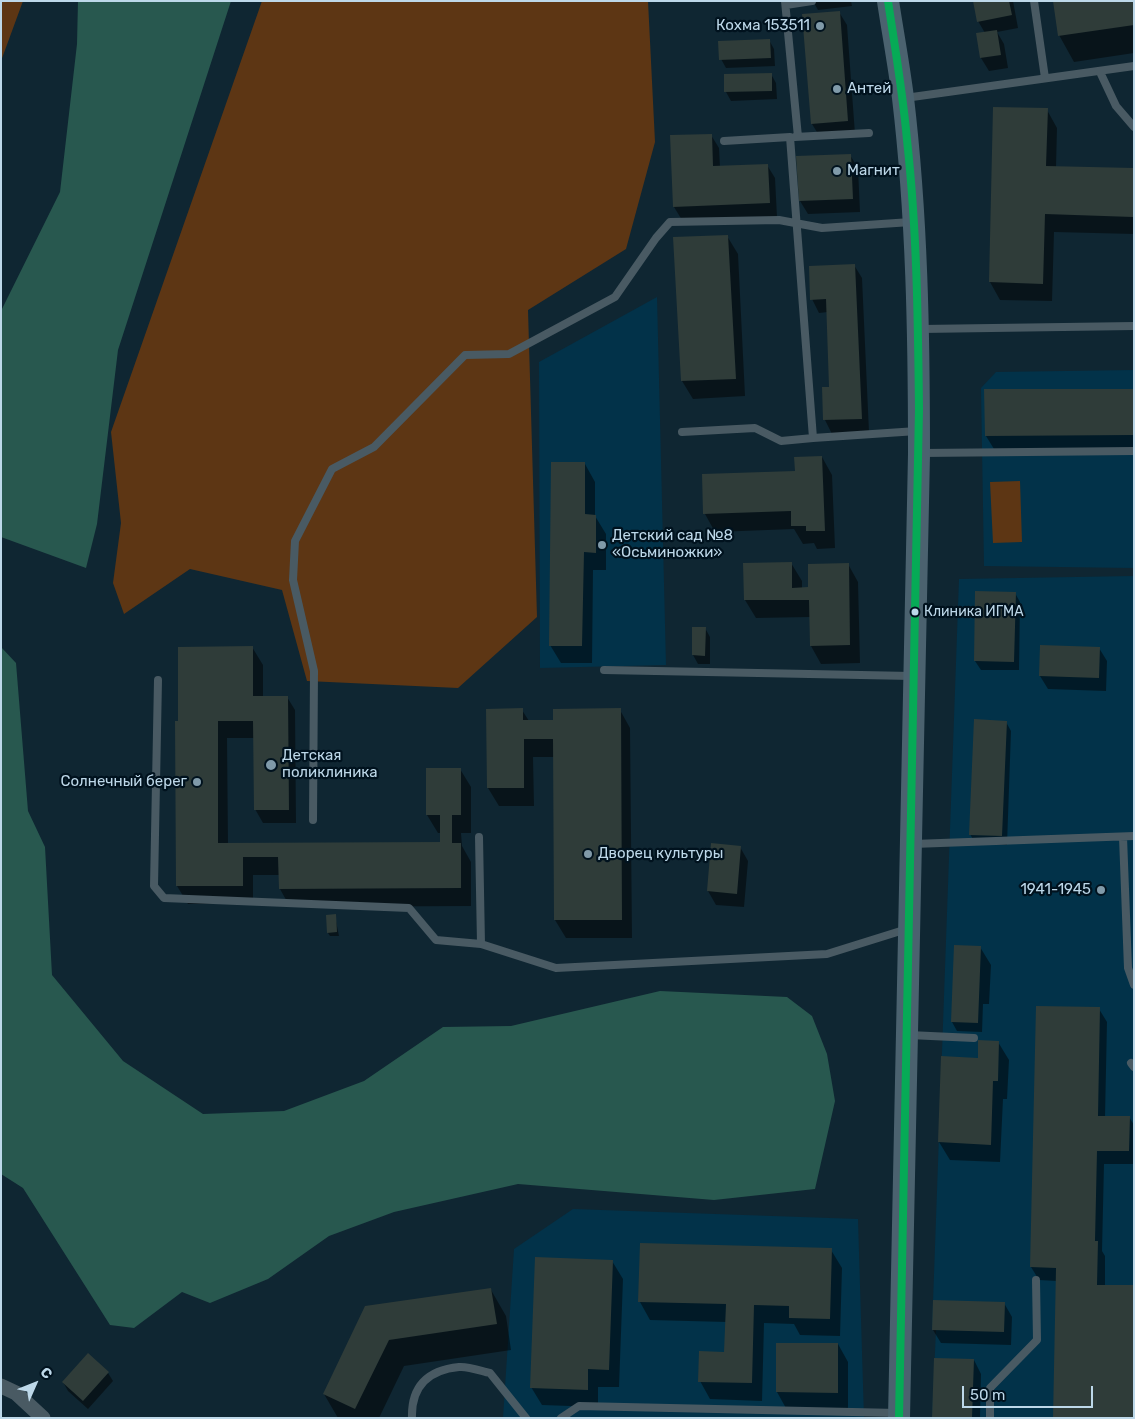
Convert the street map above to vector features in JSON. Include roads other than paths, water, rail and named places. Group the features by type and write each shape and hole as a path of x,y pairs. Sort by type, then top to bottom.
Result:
{"main road":[{"path":"888,1 903,98 913,222 918,329 919,431 899,1416"}],"street":[{"path":"1,1386 16,1393 44,1418"}],"lane":[{"path":"812,1 785,3 794,137 797,223 813,438"},
{"path":"1034,1 1045,78"},
{"path":"903,98 1134,66"},
{"path":"1100,72 1116,106 1134,127"},
{"path":"724,141 868,133"},
{"path":"314,820 314,671 293,580 295,541 332,468 374,447 465,355 509,354 615,297 656,238 670,222 779,220 822,228 913,222"},
{"path":"918,329 1134,326"},
{"path":"682,432 754,428 781,441 919,431"},
{"path":"919,454 1134,450"},
{"path":"604,670 914,676"},
{"path":"158,680 154,886 164,898 409,908 436,940 481,944 556,968 827,954 909,928"},
{"path":"479,836 481,944"},
{"path":"911,844 1134,836"},
{"path":"1123,837 1128,968 1134,985"},
{"path":"907,1035 974,1038"},
{"path":"990,1418 990,1388 1037,1340 1036,1280"},
{"path":"412,1418 412,1401 423,1380 438,1372 460,1367 490,1373 526,1418"},
{"path":"561,1418 579,1406 899,1416"}],"place":[{"name":"Кохма 153511","path":"820,26"},
{"name":"Антей","path":"837,89"},
{"name":"Магнит","path":"837,171"},
{"name":"Детский сад №8 «Осьминожки»","path":"602,545"},
{"name":"Клиника ИГМА","path":"915,612"},
{"name":"Детская поликлиника","path":"271,765"},
{"name":"Солнечный берег","path":"197,782"},
{"name":"Дворец культуры","path":"588,854"},
{"name":"1941-1945","path":"1101,890"}]}
